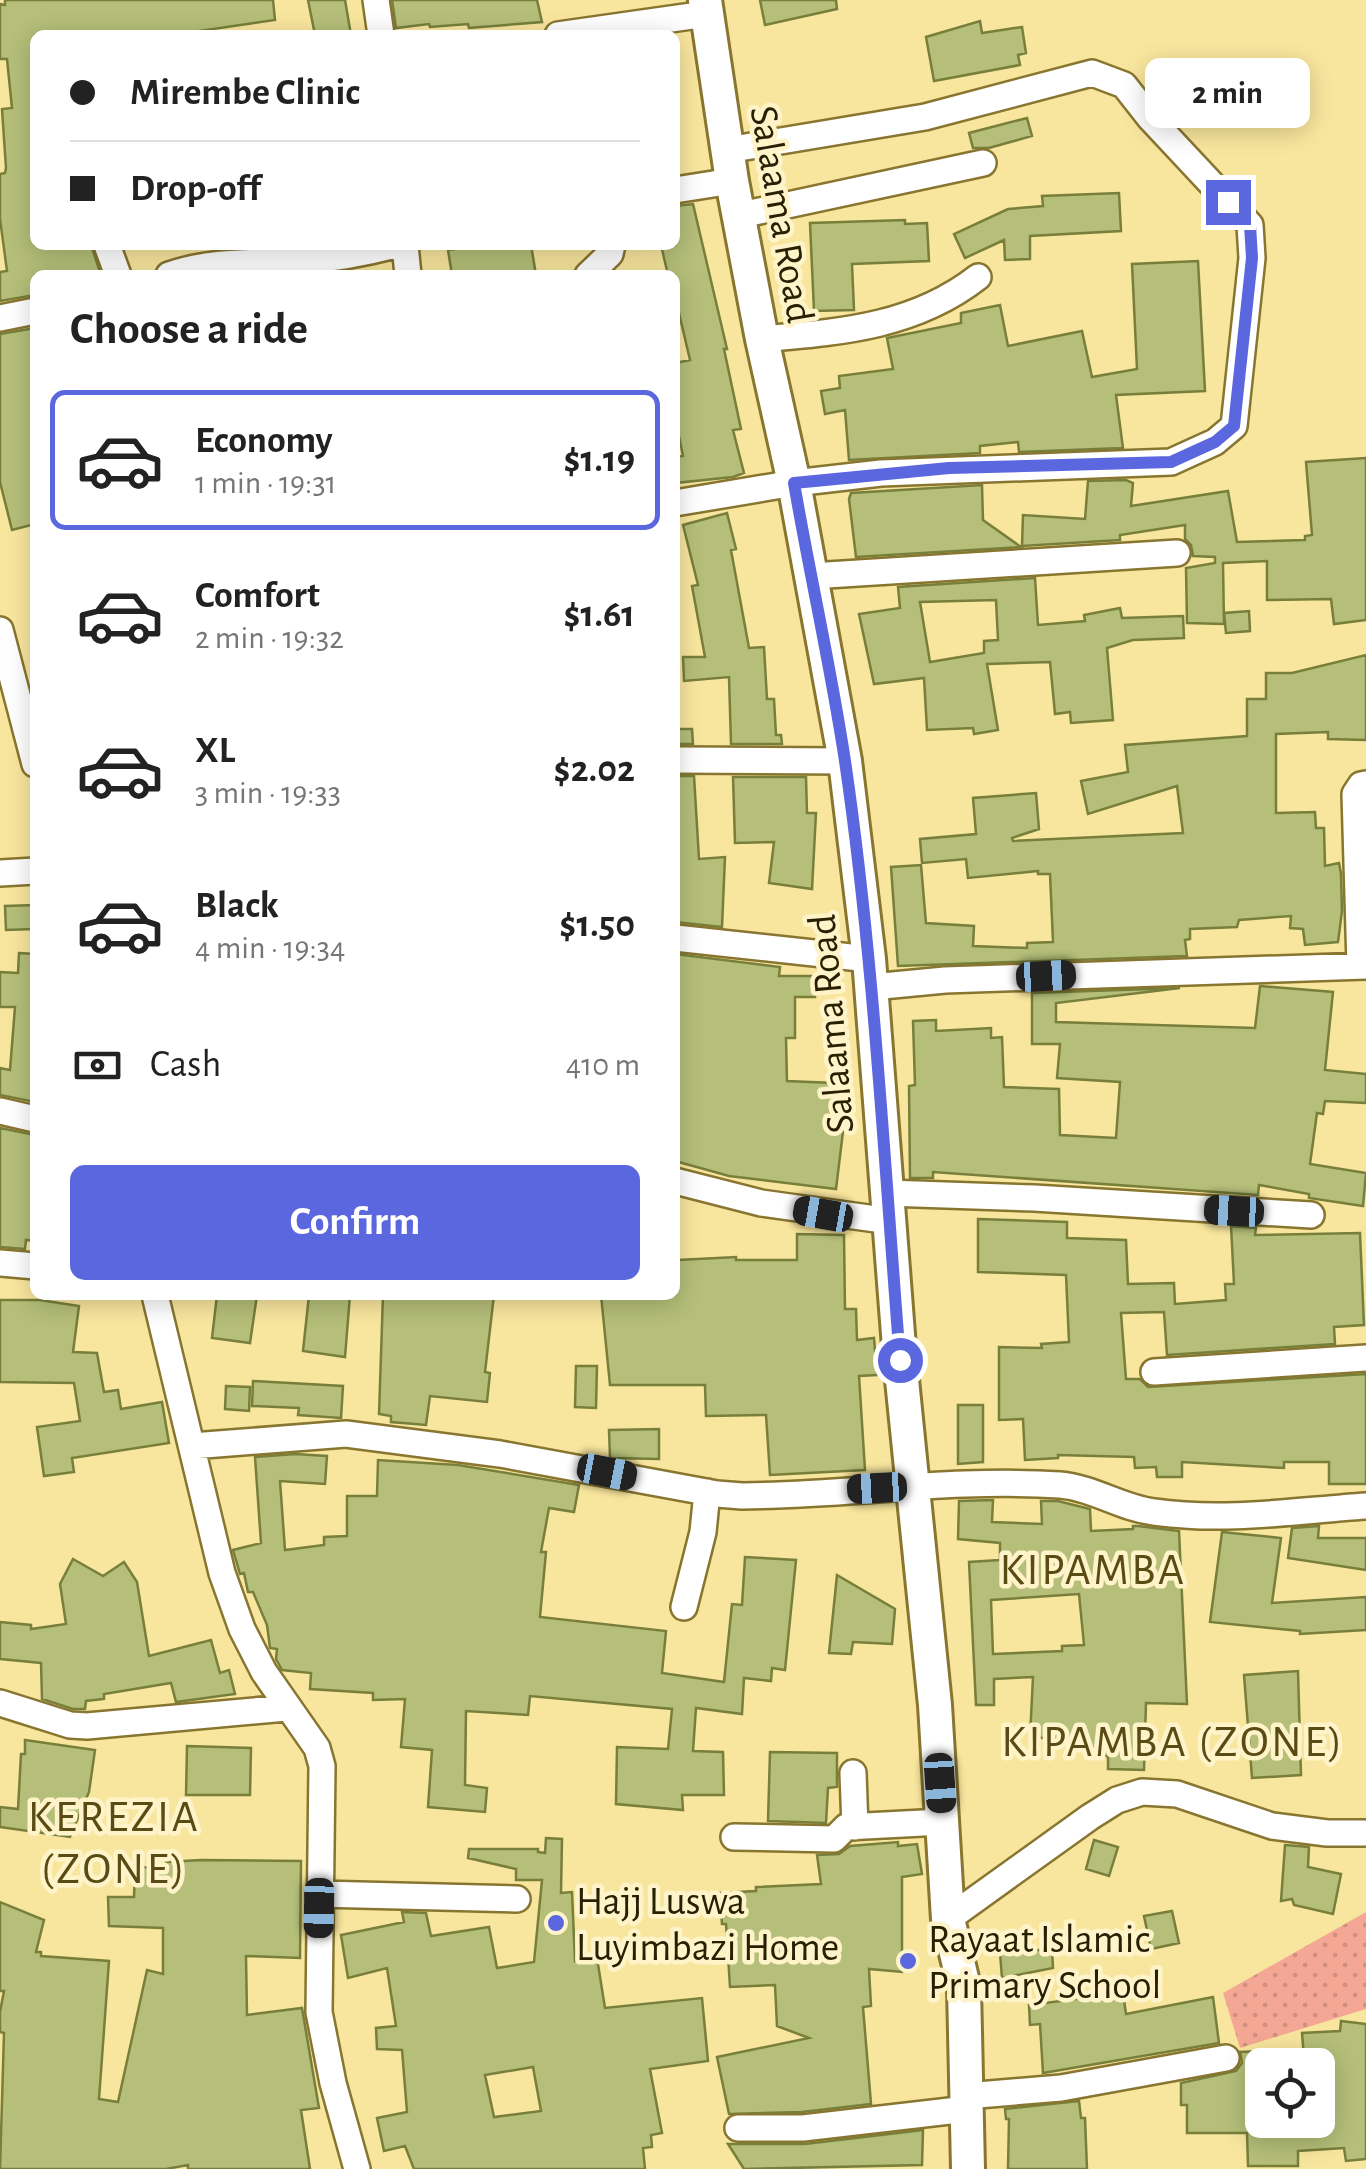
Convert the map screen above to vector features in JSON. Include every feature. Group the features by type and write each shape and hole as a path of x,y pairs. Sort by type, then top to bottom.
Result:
{"main road":[{"name":"Salaama Road","path":"706,7 730,165 794,483 844,760 871,973 900,1360 936,1705 948,1920 964,1987 968,2169"}],"street":[{"path":"376,0 379,30"},
{"path":"584,30 706,7"},
{"path":"680,188 730,165 1092,73 1124,86 1250,225 1252,258 1234,426 1215,442 1171,462 949,468 794,483 680,502"},
{"path":"740,215 982,163"},
{"path":"189,270 212,264 308,260 375,250"},
{"path":"593,270 611,250"},
{"path":"762,338 840,332 889,323 934,306 978,277"},
{"path":"0,318 30,312"},
{"path":"811,576 1178,553"},
{"path":"0,630 30,728"},
{"path":"680,760 844,760"},
{"path":"680,939 871,973 962,979 1363,966 1355,794 1361,784 1366,784"},
{"path":"0,874 30,871"},
{"path":"0,1111 30,1118"},
{"path":"680,1181 761,1203 888,1207 1034,1198 1311,1215"},
{"path":"0,1263 30,1266"},
{"path":"156,1300 222,1573 242,1629 286,1708 317,1748 322,1766 319,2012 332,2082 357,2169"},
{"path":"1154,1372 1366,1358"},
{"path":"192,1446 346,1434 500,1454 707,1492 764,1496 915,1486 1061,1485 1095,1492 1136,1510 1217,1518 1366,1506"},
{"path":"684,1607 707,1492"},
{"path":"0,1703 70,1726 286,1708"},
{"path":"853,1773 855,1827"},
{"path":"948,1920 1090,1817 1117,1800 1142,1792 1177,1794 1272,1826 1366,1833"},
{"path":"734,1837 834,1839 846,1827 942,1822"},
{"path":"319,1894 517,1899"},
{"path":"738,2128 803,2128 1226,2058"}],"shaded area":[{"path":"1366,1912 1366,2009 1240,2048 1223,1993"}],"building":[{"path":"5,0 273,0 275,20 206,30 30,30 30,250 93,250 99,270 30,270 30,296 0,301 0,272 7,271 0,219 0,174 6,168 2,109 12,108 7,59 0,59 0,4 5,5"},
{"path":"308,0 345,0 350,30 314,30"},
{"path":"392,0 537,0 542,22 396,28"},
{"path":"760,0 836,0 837,9 765,25"},
{"path":"980,21 982,33 1022,27 1026,53 1018,55 1020,65 934,81 926,37"},
{"path":"1027,118 1032,136 989,148 973,148 969,133"},
{"path":"1119,193 1121,231 1030,236 1030,259 1005,260 1004,240 965,258 954,234 1008,209 1043,206 1042,196"},
{"path":"693,204 727,349 741,429 733,430 744,473 680,482 680,362 690,360 680,317 680,270 667,270 662,250 680,250 680,205"},
{"path":"905,220 905,224 927,223 929,261 852,264 854,310 814,311 810,223"},
{"path":"448,250 532,250 535,270 451,270"},
{"path":"1198,261 1205,391 1116,395 1123,448 1019,452 1018,442 980,446 980,453 849,460 845,410 825,414 821,391 840,388 839,376 893,369 887,338 961,323 961,313 1000,305 1008,346 1082,331 1092,377 1137,369 1132,264"},
{"path":"30,329 30,525 12,530 0,482 0,334"},
{"path":"1366,458 1366,620 1334,624 1331,599 1267,600 1267,561 1223,563 1224,624 1187,623 1186,568 1215,563 1215,557 1193,556 1185,539 1185,525 1120,535 1120,540 1022,546 1023,515 1085,519 1088,481 1126,480 1133,483 1131,506 1228,491 1237,542 1305,540 1305,536 1312,535 1306,462"},
{"path":"982,485 983,520 1021,547 856,557 851,493"},
{"path":"727,513 736,549 731,550 749,648 764,647 767,699 774,699 776,735 781,735 782,744 731,744 729,677 684,681 683,657 705,657 692,586 698,585 683,525"},
{"path":"1035,578 1038,625 1085,621 1084,615 1120,608 1122,618 1183,616 1184,638 1133,640 1107,648 1113,720 1071,723 1070,712 1055,714 1050,662 987,664 998,730 974,734 973,728 927,730 924,678 874,684 859,614 900,608 898,587","holes":["996,600 998,640 984,641 984,653 930,662 920,602"]},
{"path":"1249,611 1250,631 1226,633 1224,613"},
{"path":"1366,655 1366,740 1328,739 1328,732 1276,734 1276,813 1315,812 1316,828 1324,828 1325,866 1339,863 1342,911 1338,942 1305,945 1303,929 1290,928 1291,916 1239,920 1237,927 1190,929 1190,939 1185,940 1187,956 898,966 891,867 921,865 926,923 974,926 973,946 1027,948 1027,943 1053,942 1050,874 1038,871 968,878 966,859 922,863 920,839 976,834 973,798 1036,793 1039,829 1012,838 1013,841 1183,833 1177,786 1088,814 1081,781 1128,772 1125,745 1247,736 1247,699 1266,699 1266,673 1292,673"},
{"path":"680,729 692,729 693,744 680,744"},
{"path":"680,776 694,776 699,859 725,857 722,927 680,923"},
{"path":"733,777 806,777 807,813 816,813 812,889 769,883 774,842 735,843"},
{"path":"30,905 30,929 6,930 5,906"},
{"path":"19,953 30,954 30,1101 0,1095 0,1068 10,1070 15,1007 0,1007 0,972 18,973"},
{"path":"680,955 780,967 779,976 815,976 815,997 795,997 795,1038 786,1038 787,1081 834,1083 832,1106 846,1107 836,1189 729,1176 680,1162"},
{"path":"1260,986 1333,992 1325,1070 1366,1074 1366,1103 1325,1101 1323,1114 1317,1113 1310,1164 1366,1173 1363,1206 1259,1185 1258,1195 933,1172 933,1178 910,1178 909,1086 915,1085 913,1021 936,1020 936,1031 991,1028 991,1038 1002,1037 1004,1087 1059,1089 1060,1135 1116,1138 1120,1082 1057,1078 1060,1044 1032,1044 1032,993 1180,988 1056,1003 1056,1022 1255,1028"},
{"path":"0,1128 30,1134 30,1240 26,1240 25,1249 0,1247"},
{"path":"978,1219 1067,1222 1067,1238 1126,1240 1128,1284 1174,1283 1175,1304 1226,1300 1225,1284 1234,1284 1231,1226 1256,1228 1255,1235 1360,1233 1364,1325 1334,1327 1335,1344 1167,1355 1164,1312 1121,1313 1126,1379 1140,1379 1148,1387 1366,1374 1366,1484 1329,1484 1329,1462 1284,1462 1284,1468 1182,1462 1182,1477 1157,1477 1156,1467 1135,1468 1134,1457 1058,1455 1025,1460 1023,1419 999,1420 999,1347 1042,1348 1041,1344 1069,1342 1066,1275 978,1272"},
{"path":"797,1234 844,1235 845,1309 856,1309 857,1340 874,1338 877,1375 859,1376 865,1470 770,1475 766,1415 706,1416 705,1385 610,1385 602,1300 680,1300 680,1260 797,1260"},
{"path":"0,1300 40,1300 79,1306 73,1352 97,1353 104,1392 118,1390 121,1409 162,1402 169,1443 72,1458 74,1472 44,1476 37,1427 80,1421 74,1383 0,1382"},
{"path":"216,1300 256,1300 250,1343 212,1338"},
{"path":"308,1300 350,1300 345,1357 303,1351"},
{"path":"383,1300 493,1300 485,1372 490,1373 487,1402 430,1396 426,1425 391,1422 391,1416 379,1414"},
{"path":"576,1366 597,1366 596,1408 575,1407"},
{"path":"253,1381 343,1386 341,1418 298,1415 299,1408 252,1406"},
{"path":"226,1386 250,1387 249,1411 225,1409"},
{"path":"958,1405 983,1405 983,1462 958,1464"},
{"path":"659,1429 659,1459 610,1458 609,1430"},
{"path":"327,1456 325,1484 280,1481 285,1550 324,1545 324,1537 347,1536 347,1496 377,1496 378,1460 458,1465 579,1485 574,1512 549,1508 541,1552 546,1552 540,1617 666,1631 662,1673 724,1682 732,1604 742,1605 745,1557 796,1560 785,1670 772,1668 771,1681 744,1678 742,1714 696,1708 693,1751 723,1752 724,1795 682,1795 683,1810 616,1804 617,1747 668,1749 672,1709 530,1696 528,1715 466,1711 465,1785 487,1788 485,1812 428,1807 432,1750 401,1747 405,1699 373,1700 373,1693 310,1689 311,1673 282,1670 276,1659 277,1649 270,1648 267,1625 253,1592 248,1592 244,1573 240,1574 233,1550 261,1543 255,1457"},
{"path":"993,1500 992,1522 1042,1524 1041,1501 1058,1501 1090,1509 1091,1531 1138,1526 1179,1531 1187,1704 1146,1703 1144,1770 1108,1769 1108,1756 1085,1755 1086,1741 1030,1737 1033,1677 994,1679 994,1705 976,1705 969,1562 1000,1560 1000,1543 958,1539 959,1501","holes":["1079,1594 1084,1645 1062,1646 1062,1651 993,1654 991,1600"]},
{"path":"1319,1526 1318,1538 1366,1538 1366,1570 1288,1558 1292,1528"},
{"path":"1222,1532 1281,1538 1272,1603 1366,1597 1366,1630 1300,1634 1210,1622"},
{"path":"73,1559 103,1576 124,1562 137,1582 149,1656 211,1640 220,1673 229,1670 235,1694 176,1702 171,1683 104,1694 104,1699 86,1701 85,1709 42,1699 41,1663 0,1659 0,1622 31,1625 31,1629 66,1624 60,1584"},
{"path":"837,1575 895,1609 892,1644 853,1642 851,1654 829,1653"},
{"path":"1298,1671 1301,1775 1252,1778 1244,1675"},
{"path":"25,1740 95,1750 89,1792 70,1837 0,1827 0,1807 18,1809"},
{"path":"187,1746 251,1748 250,1795 186,1795"},
{"path":"770,1752 837,1753 837,1787 828,1788 826,1823 768,1821"},
{"path":"546,1838 562,1839 561,1893 572,1892 575,1961 597,1958 605,2008 702,1998 708,2061 650,2069 662,2133 651,2135 652,2147 643,2148 645,2169 414,2169 405,2146 384,2151 377,2118 407,2112 402,2050 377,2049 376,2028 396,2026 387,1968 348,1978 341,1935 404,1922 402,1912 426,1913 431,1936 489,1927 497,1968 534,1962 542,1880 516,1880 516,1869 468,1858 469,1849 538,1849 545,1853","holes":["533,2067 541,2111 494,2117 485,2075"]},
{"path":"1094,1840 1118,1847 1109,1876 1086,1869"},
{"path":"898,1842 898,1846 917,1844 922,1874 902,1877 902,1972 869,1969 871,2006 863,2007 871,2104 802,2112 729,2114 717,2057 809,2038 777,2026 775,1985 730,1987 720,1893 821,1884 817,1855 839,1854 850,1846"},
{"path":"1285,1845 1309,1847 1308,1867 1341,1874 1333,1914 1294,1905 1292,1899 1281,1901"},
{"path":"301,1861 300,1958 246,1956 247,2015 302,2008 319,2108 301,2110 310,2169 188,2169 188,2165 166,2169 0,2169 4,2033 0,2032 0,2012 4,1991 0,1991 0,1902 44,1920 36,1952 41,1952 41,1956 109,1961 99,2099 118,2102 147,1970 163,1974 163,1928 109,1926 108,1897 134,1897 135,1867 166,1868 166,1862"},
{"path":"1172,1911 1179,1943 1151,1949 1144,1916"},
{"path":"1052,1949 1053,1968 1002,1978 1000,1953"},
{"path":"1123,1993 1126,2014 1213,1997 1219,2043 1043,2073 1040,2024 1030,2025 1029,2005"},
{"path":"1341,2021 1366,2024 1366,2159 1346,2161 1344,2148 1298,2151 1298,2166 1248,2166 1247,2138 1335,2138 1335,2048 1303,2048 1302,2033 1340,2031"},
{"path":"1240,2052 1245,2052 1245,2133 1187,2133 1187,2105 1181,2105 1181,2083 1236,2071 1242,2063"},
{"path":"1079,2101 1081,2118 1085,2118 1087,2169 1008,2169 1009,2119 1005,2109"},
{"path":"923,2130 922,2165 744,2169 728,2144 805,2144"}],"place":[{"name":"Hajj Luswa Luyimbazi Home","path":"556,1923"},
{"name":"Rayaat Islamic Primary School","path":"908,1961"}],"district":[{"name":"KIPAMBA","path":"1093,1568"},
{"name":"KIPAMBA (ZONE)","path":"1173,1740"},
{"name":"KEREZIA (ZONE)","path":"114,1841"}],"route":[{"path":"900,1360 872,986 861,893 844,760 794,483 949,468 1171,462 1215,442 1234,426 1252,258 1250,225 1228,202"}]}
